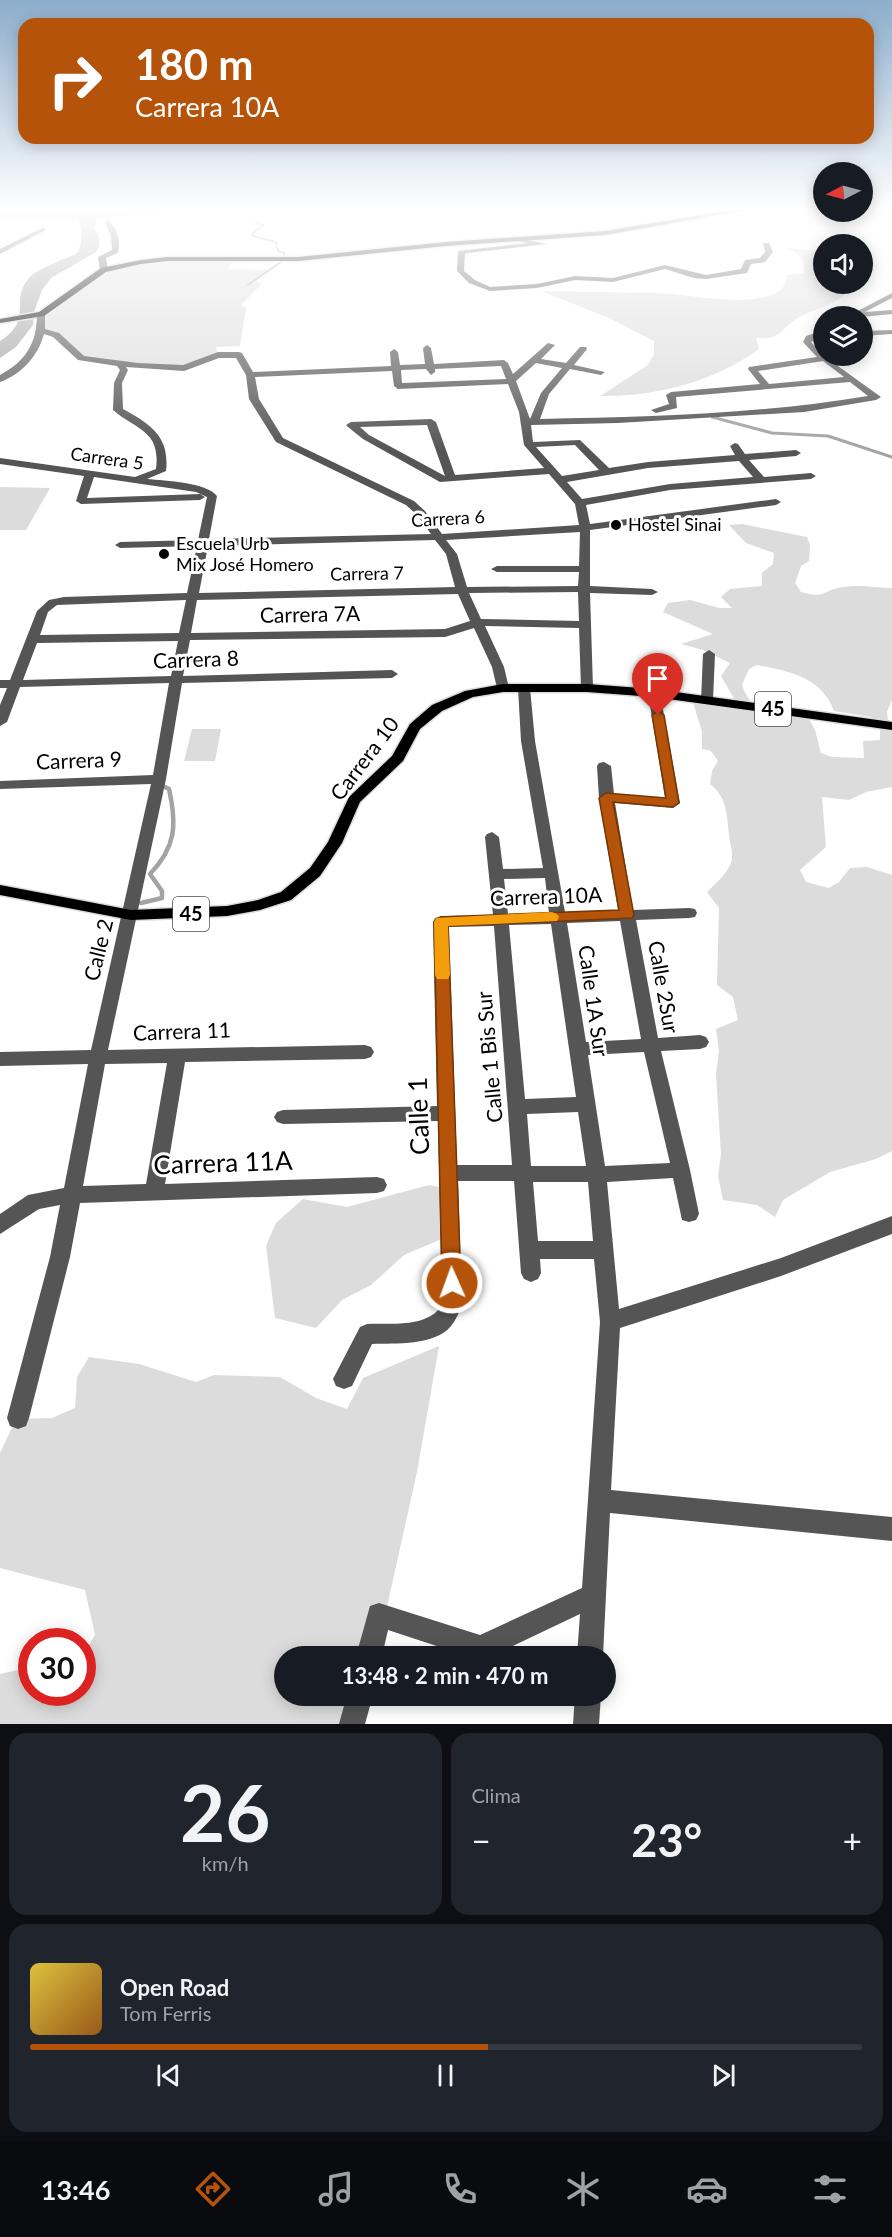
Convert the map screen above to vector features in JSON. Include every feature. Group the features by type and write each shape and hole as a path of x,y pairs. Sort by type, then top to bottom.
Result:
{"main road":[{"path":"0,322 39,315 74,290"},
{"name":"Carrera 10","path":"0,890 131,915 197,914 260,905 286,896 315,872 335,843 354,800 398,758 415,727 437,708 470,694 503,688 587,688 654,693"},
{"name":"45","path":"654,693 892,726"}],"street":[{"path":"872,306 892,295"},
{"path":"873,314 892,312"},
{"path":"0,379 30,357 37,348 42,331 39,315"},
{"path":"42,331 56,335 81,358 149,367 183,368 195,366 218,355 234,354 242,357 250,375 254,399 279,440 410,503 421,513 451,554 462,590 498,667 503,688"},
{"path":"873,333 892,332"},
{"path":"806,339 813,336"},
{"path":"806,339 813,339"},
{"path":"806,339 813,346"},
{"path":"394,352 398,386 510,381 552,345"},
{"path":"427,348 432,384"},
{"path":"583,349 545,393 531,420 529,445 579,503 585,528 587,688"},
{"path":"534,360 601,372"},
{"path":"768,388 752,369 813,360"},
{"path":"119,362 124,370 118,383 118,410 151,429 161,449 163,462 161,471 134,480"},
{"path":"250,375 396,366 504,363 510,381 531,420"},
{"path":"510,413 531,420 804,409 875,399 834,366"},
{"path":"596,417 669,408 675,404 671,395 852,380"},
{"path":"451,478 431,422 351,425 366,437 440,479 550,471"},
{"path":"529,445 577,442 607,472"},
{"path":"735,446 761,480"},
{"path":"579,503 659,476 742,458 796,453"},
{"name":"Carrera 5","path":"0,461 90,473 210,494"},
{"path":"558,480 607,472 761,480 811,476"},
{"path":"90,473 81,501 210,494"},
{"name":"Calle 2","path":"18,1418 60,1257 98,1057 159,779 203,544 210,494"},
{"name":"Carrera 6","path":"120,545 438,537 585,528 776,502"},
{"path":"497,569 584,569"},
{"name":"Carrera 7","path":"32,639 47,606 53,602 79,598 462,590 584,589 652,592"},
{"name":"Carrera 7A","path":"32,639 445,633 460,630 477,622 585,625"},
{"path":"0,722 32,639"},
{"path":"707,700 709,654"},
{"name":"Carrera 8","path":"0,684 392,674"},
{"name":"Calle 1A Sur","path":"524,688 528,741 552,873 597,1174 605,1250 610,1322 591,1646"},
{"path":"606,798 673,803 654,693"},
{"name":"Calle 2Sur","path":"604,766 606,798 651,1046 681,1170 689,1214"},
{"name":"Carrera 9","path":"0,785 159,779"},
{"name":"Calle 1 Bis Sur","path":"492,837 531,1273"},
{"path":"496,874 552,873"},
{"name":"Carrera 10A","path":"441,922 689,913"},
{"name":"Calle 1","path":"344,1379 357,1353 359,1342 367,1334 401,1333 437,1326 447,1316 452,1305 441,922"},
{"path":"577,1049 700,1042"},
{"name":"Carrera 11","path":"0,1059 365,1052"},
{"path":"154,1193 177,1054"},
{"path":"517,1107 585,1104"},
{"path":"283,1118 448,1113"},
{"path":"448,1173 523,1175 681,1170"},
{"name":"Carrera 11A","path":"0,1225 35,1201 71,1195 377,1185"},
{"path":"610,1322 782,1267 892,1225"},
{"path":"530,1250 605,1250"},
{"path":"600,1500 892,1529"},
{"path":"485,1646 594,1595"},
{"path":"371,1646 379,1615 475,1646"},
{"path":"352,1724 357,1706"},
{"path":"586,1724 587,1706"}],"shaded area":[{"path":"22,290 42,290 34,312 33,325 16,347 0,358 0,341 16,325"},
{"path":"75,290 256,290 241,305 246,308 240,346 216,347 218,355 184,368 86,359 56,335 42,331 41,314"},
{"path":"780,290 813,290 813,294 844,294 826,306 813,306 813,312 793,321 775,336 756,338 759,349 741,361 703,379 641,394 600,396 648,365 654,354 654,341 609,318 541,291 667,294 727,300 772,295"},
{"path":"0,487 50,488 26,530 0,530"},
{"path":"742,524 807,537 810,545 809,561 801,566 795,583 801,592 820,595 843,587 892,588 892,700 887,712 889,728 892,729 892,787 866,792 849,800 822,797 826,847 800,870 806,882 829,888 839,882 850,868 867,867 892,875 892,1151 876,1159 830,1172 783,1200 775,1217 757,1205 723,1200 718,1176 721,1154 716,1074 719,1051 716,1029 738,1020 733,997 717,985 719,908 707,892 726,871 732,860 732,853 725,807 720,795 710,784 712,771 718,761 711,751 702,749 702,732 693,702 712,702 740,709 721,676 730,663 703,650 681,644 713,634 663,612 668,603 690,600 719,608 732,608 721,597 730,589 762,586 762,573 773,564 774,553 746,543 729,525","holes":["757,665 792,673 813,683 829,700 834,711 871,717 880,729 880,740 863,741 864,758 832,757 821,753 815,730 808,717 768,712 753,704 747,696 742,685 749,669"]},
{"path":"192,729 221,729 215,761 184,761"},
{"path":"429,1185 444,1188 444,1238 404,1255 371,1285 342,1300 316,1328 275,1318 266,1246 276,1223 303,1199 347,1207"},
{"path":"439,1346 417,1472 378,1646 274,1646 274,1706 365,1706 361,1724 0,1724 0,1674 18,1670 18,1706 96,1706 96,1628 93,1628 85,1590 0,1568 0,1453 16,1419 52,1418 75,1408 77,1377 89,1357 139,1364 196,1382 214,1375 280,1377 316,1398 347,1409 363,1378"}],"waterway":[{"path":"712,417 772,433 828,436 892,457"},
{"path":"141,903 162,898 162,891 150,874 165,854 172,835 172,802 169,789 163,786"}],"slow traffic":[{"path":"442,975 441,922 552,917"}],"place":[{"name":"Hostel Sinai","path":"616,525"},
{"name":"Escuela Urb Mix José Homero","path":"164,554"}],"route":[{"path":"452,1283 441,922 627,915 606,798 673,803 658,715"}]}
